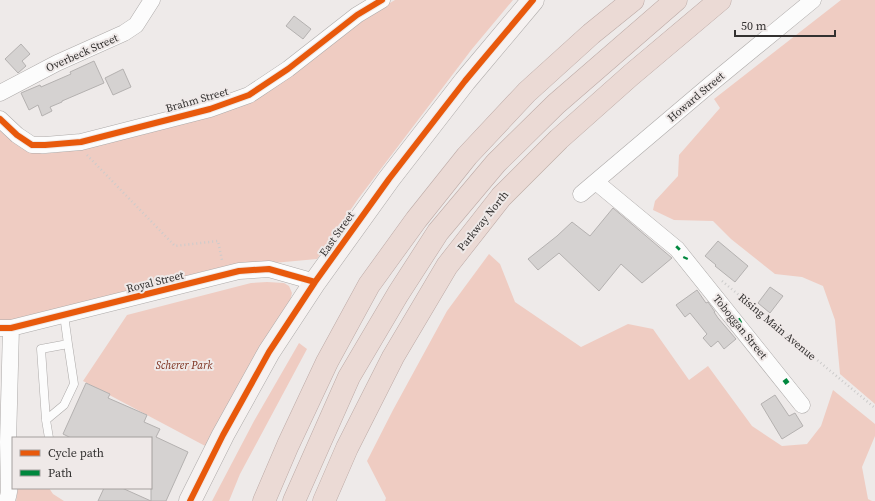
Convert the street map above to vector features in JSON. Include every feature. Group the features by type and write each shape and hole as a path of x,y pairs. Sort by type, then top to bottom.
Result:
{"highway":[{"path":"264,501 288,445 327,362 369,285 416,220 467,156 527,92 633,0"},
{"path":"294,501 349,377 398,294 438,232 496,163 556,104 676,0"},
{"name":"Parkway North","path":"324,501 347,448 393,357 447,266 501,197 576,124 631,75 720,0"}],"main road":[{"name":"East Street","path":"190,501 223,435 269,352 315,282 388,179 465,81 533,0"}],"street":[{"name":"Overbeck Street","path":"0,92 57,63 124,33 136,25 152,0"},
{"name":"Brahm Street","path":"0,119 17,135 32,144 45,145 81,142 210,108 249,95 288,70 357,15 382,0"},
{"name":"Howard Street","path":"581,194 813,0"},
{"name":"Toboggan Street","path":"596,182 677,249 802,405"},
{"name":"Royal Street","path":"6,328 239,271 269,269 315,282"},
{"path":"6,328 9,492 7,501"}],"lane":[{"path":"46,420 64,406 74,384 64,315"},
{"path":"49,437 46,420 41,349 68,344"}],"path":[{"path":"81,142 82,150 175,246 218,241 226,274"}],"green space":[{"path":"395,0 513,0 472,49 358,199 317,259 217,268 12,321 0,320 0,126 33,150 42,154 76,150 222,110 362,19"},
{"path":"841,0 875,0 875,404 840,374 835,320 823,286 802,277 775,274 731,239 713,221 674,220 653,210 655,201 678,176 679,155 720,108 714,99"},
{"path":"489,254 500,264 515,302 581,347 628,324 653,329 689,380 708,366 752,426 782,446 807,444 821,426 833,390 875,424 875,436 862,467 868,499 872,501 385,501 386,498 367,461 447,311"},
{"name":"Scherer Park","path":"251,283 284,283 289,286 292,293 290,301 209,448 83,381 127,315"},
{"path":"299,343 307,349 240,474 229,501 212,501 254,421"},
{"path":"18,489 50,489 53,494 64,501 16,501"}],"building":[{"path":"294,16 311,29 303,39 286,26"},
{"path":"21,44 30,54 22,61 26,66 18,73 5,59"},
{"path":"94,61 104,83 50,107 52,111 42,116 38,105 29,110 21,93 40,85 41,87 71,74 70,72"},
{"path":"123,69 131,87 113,95 105,78"},
{"path":"613,208 672,258 642,283 621,264 599,291 559,253 538,270 528,259 572,222 590,236"},
{"path":"718,241 748,266 735,282 705,256"},
{"path":"770,287 783,296 770,313 758,303"},
{"path":"697,290 736,339 724,349 718,341 711,347 703,338 707,334 690,313 685,317 676,305"},
{"path":"86,383 110,394 108,398 147,415 144,422 160,429 156,437 188,452 166,501 151,501 152,437 69,437 63,434"},
{"path":"775,395 789,416 795,413 803,426 782,439 761,404"},
{"path":"104,489 124,489 151,501 98,501"}],"marked path":[{"path":"736,323 741,320"},
{"path":"784,383 788,380"}],"cycle path":[{"path":"0,119 17,135 32,145 45,145 81,142 210,109 249,95 288,69 357,15 382,0"},
{"path":"190,501 223,435 269,352 315,282 389,179 465,81 533,0"},
{"path":"0,328 11,328 239,271 269,269 315,282"}]}
